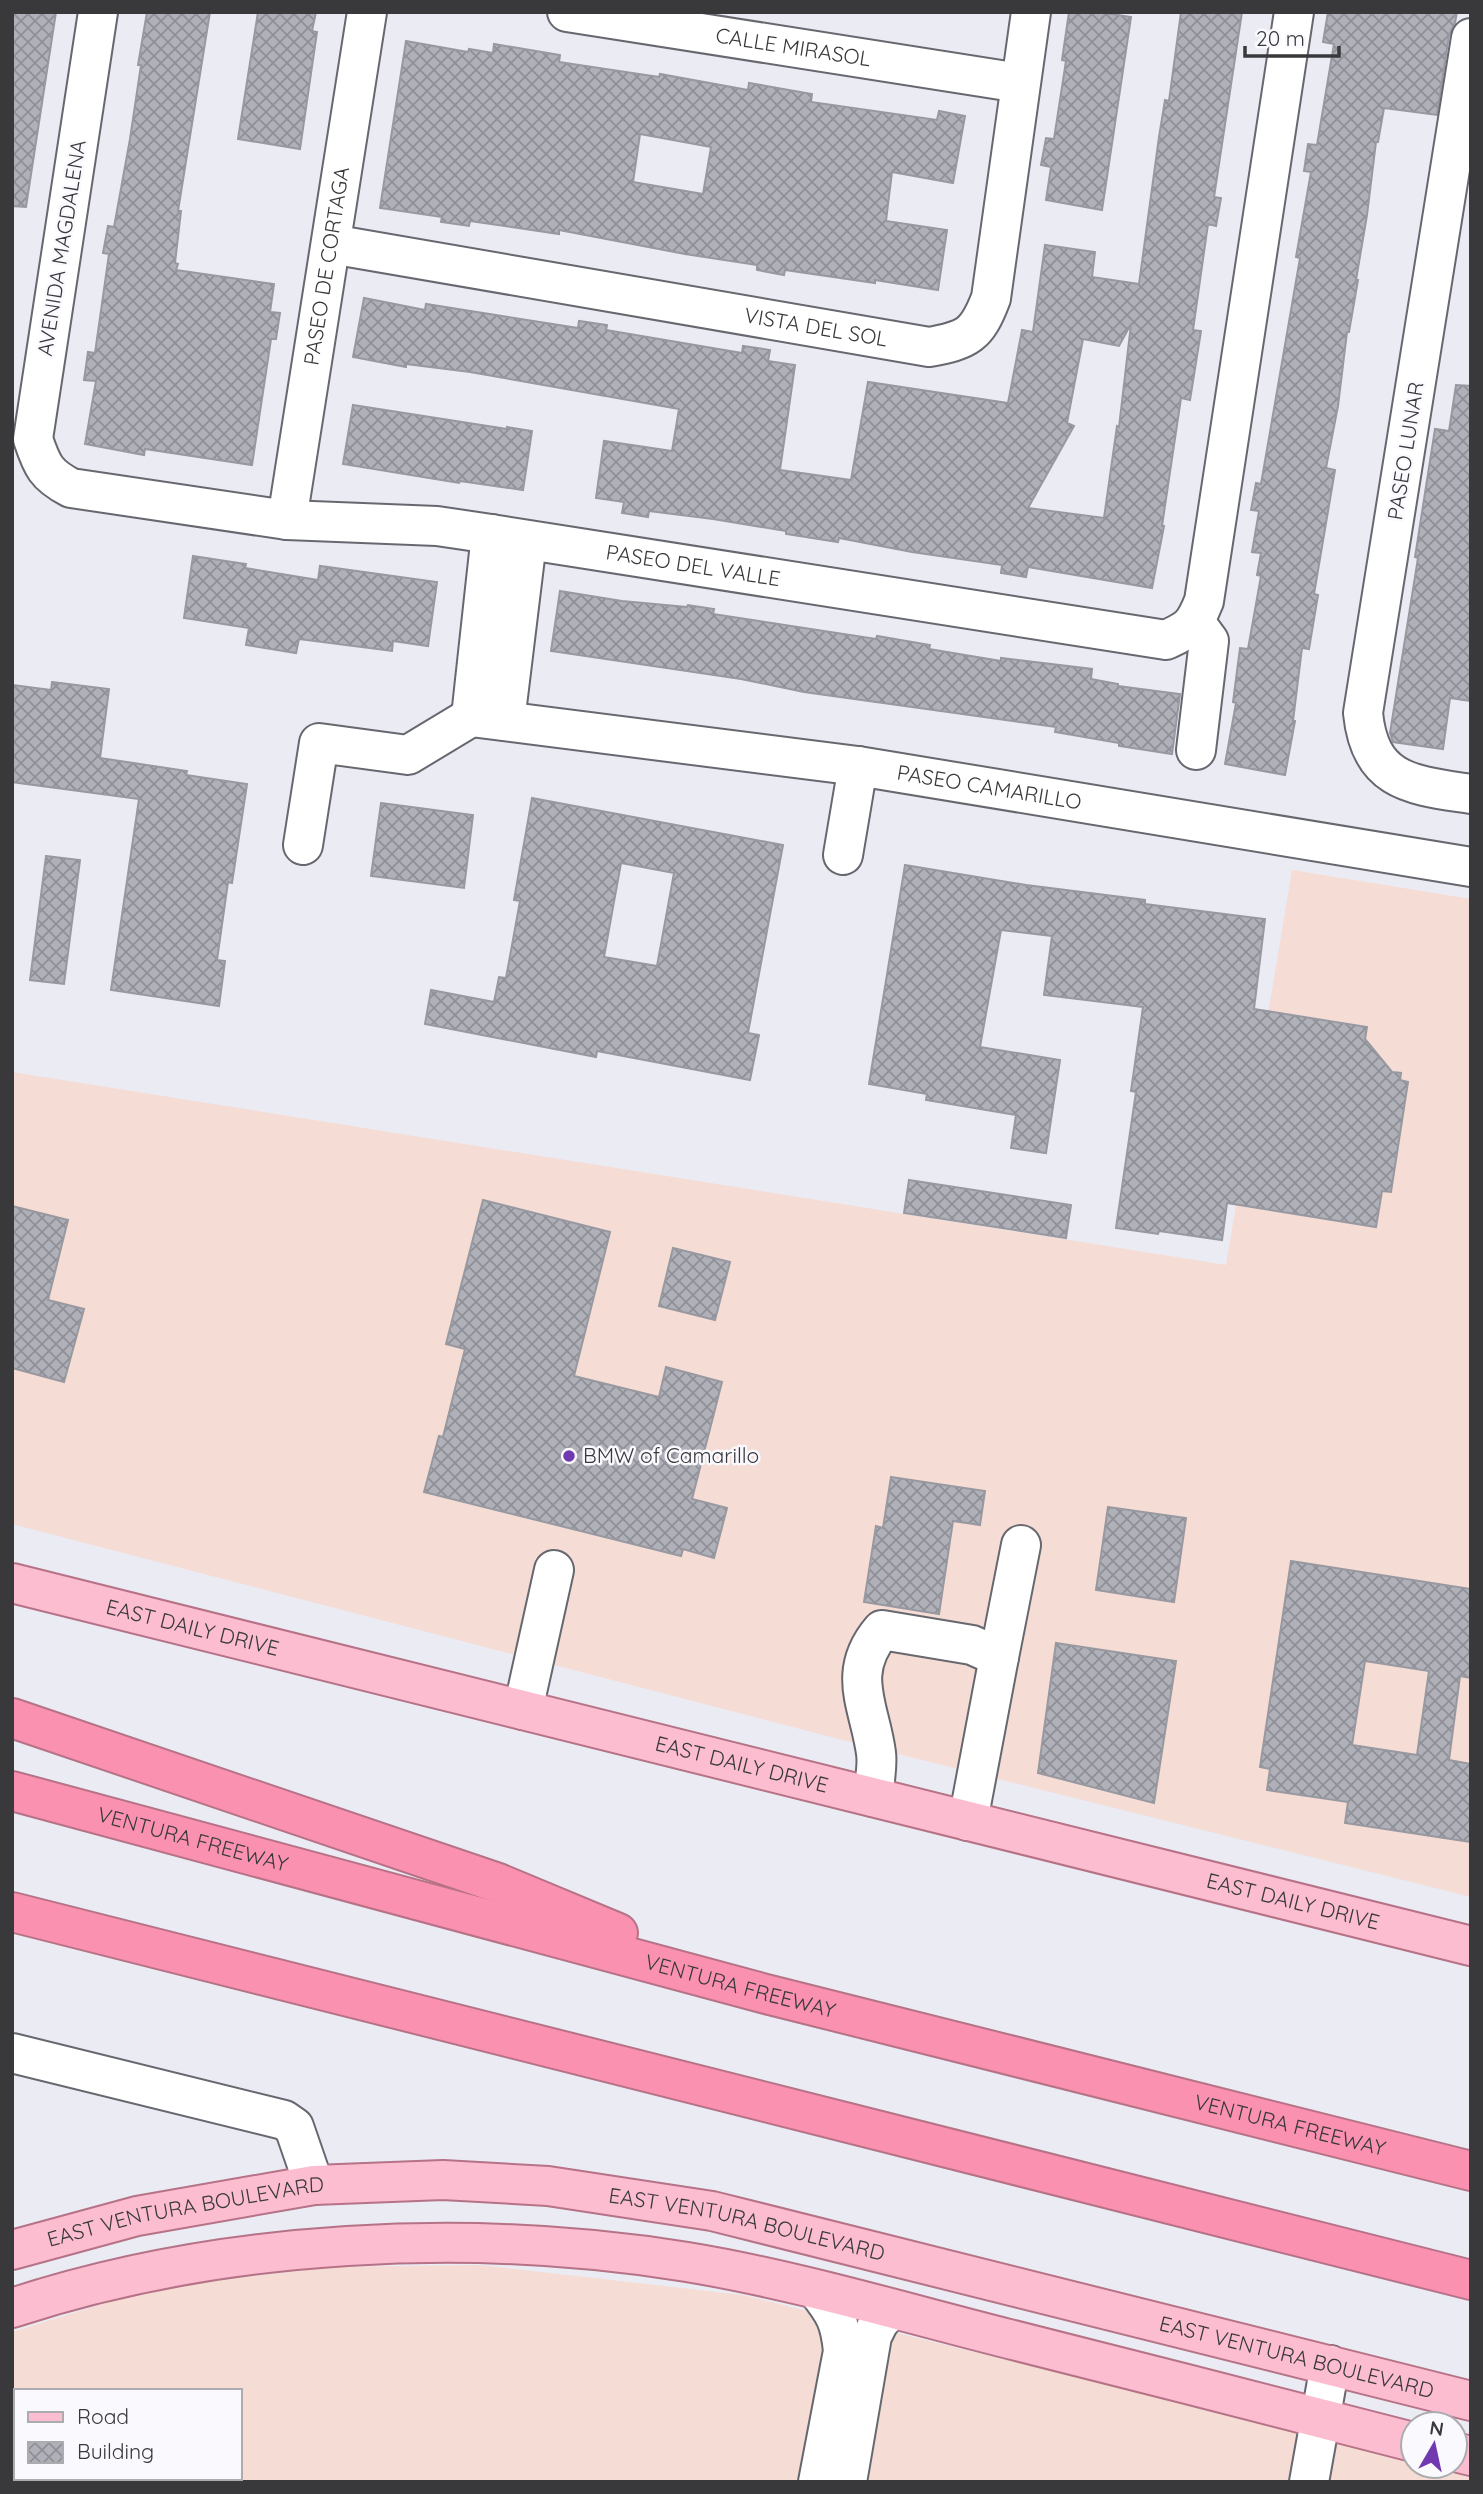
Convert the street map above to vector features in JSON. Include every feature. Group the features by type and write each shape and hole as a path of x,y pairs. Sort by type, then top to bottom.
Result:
{"highway":[{"path":"12,1718 498,1883 762,1993"},
{"name":"VENTURA FREEWAY","path":"12,1791 762,1993 1471,2171"},
{"path":"12,1912 1471,2280"}],"main road":[{"name":"EAST DAILY DRIVE","path":"12,1583 1471,1946"},
{"name":"EAST VENTURA BOULEVARD","path":"12,2250 137,2216 314,2185 443,2180 548,2186 712,2211 1471,2401"},
{"path":"12,2308 60,2292 167,2269 287,2251 410,2244 532,2244 688,2262 817,2290 1399,2438"}],"street":[{"name":"AVENIDA MAGDALENA","path":"54,479 42,466 33,439 98,12"},
{"name":"PASEO DE CORTAGA","path":"287,520 367,12"},
{"name":"CALLE MIRASOL","path":"567,12 1020,83"},
{"name":"VISTA DEL SOL","path":"331,244 929,346 956,342 971,335 983,320 991,298 1031,12"},
{"path":"1196,750 1209,641 1195,622 1204,601 1294,12"},
{"name":"PASEO LUNAR","path":"1471,38 1459,195 1363,713 1366,736 1379,762 1396,777 1416,786 1471,794"},
{"name":"PASEO DEL VALLE","path":"54,479 71,488 287,520 437,526 1166,640 1187,631 1195,622"},
{"path":"303,845 319,743 408,755 488,719 509,537"},
{"name":"PASEO CAMARILLO","path":"488,719 858,766 1471,867"},
{"path":"843,855 858,766"},
{"path":"968,1821 1021,1545"},
{"path":"523,1710 554,1570"},
{"path":"873,1797 877,1755 864,1706 862,1672 871,1643 882,1630 972,1645 999,1657"},
{"path":"12,2053 285,2120 294,2127 314,2185"},
{"path":"817,2290 833,2311 842,2333 843,2351 818,2482"},
{"path":"847,2482 872,2336 879,2322 891,2309"},
{"path":"1309,2482 1330,2365"}],"shaded area":[{"path":"1292,870 1471,899 1471,1897 858,1744 12,1524 12,1072 1226,1265"},
{"path":"480,2265 743,2295 1399,2457 1399,2480 1469,2480 1469,2474 1471,2482 12,2482 12,2332 154,2288 330,2267"}],"building":[{"path":"12,12 56,12 26,207 12,206"},
{"path":"147,12 210,12 178,211 181,211 176,270 274,284 270,312 280,313 276,339 271,339 252,465 145,449 144,455 85,444 96,381 84,380 88,352 95,353 109,254 103,253 108,226 114,227 130,139"},
{"path":"258,12 316,12 312,31 317,32 300,149 238,139"},
{"path":"1069,12 1099,12 1131,17 1102,210 1046,200 1051,167 1041,165 1046,138 1054,139 1066,61 1062,60"},
{"path":"1181,12 1242,12 1214,197 1221,198 1216,226 1208,224 1193,330 1201,331 1190,400 1181,398 1164,526 1152,588 1028,567 1026,577 1001,573 1002,565 839,538 838,542 786,534 786,531 713,519 649,511 648,517 622,513 624,502 596,498 604,441 672,451 679,409 470,372 406,364 406,367 353,357 364,298 425,310 426,304 578,328 579,321 607,325 606,330 742,353 743,346 770,350 768,361 795,365 780,470 851,480 868,382 1008,403 1022,330 1033,332 1045,245 1095,252 1092,277 1139,284 1165,100 1169,101","holes":["1131,324 1119,427 1117,426 1104,518 1028,508 1074,426 1067,423 1083,339 1119,346"]},
{"path":"1328,12 1457,12 1449,35 1437,115 1384,108 1376,142 1358,280 1347,332 1338,406 1326,468 1335,470 1314,594 1318,595 1309,649 1302,648 1295,721 1285,775 1225,764 1236,703 1233,702 1240,648 1248,649 1261,576 1257,575 1261,553 1252,552 1259,511 1251,510 1256,483 1261,484 1300,258 1296,257 1311,172 1304,171 1308,144 1317,145 1334,44 1323,42"},
{"path":"406,41 468,52 469,49 493,53 494,44 560,55 559,62 659,77 660,74 748,90 749,83 812,94 811,102 937,120 939,111 965,116 953,183 892,172 886,221 947,230 938,290 785,270 784,275 757,270 757,265 559,230 559,234 470,221 469,226 441,222 442,217 380,208","holes":["640,134 711,147 703,194 633,182"]},
{"path":"1456,385 1471,386 1471,701 1450,698 1443,749 1393,742 1390,733 1435,429 1449,431"},
{"path":"353,405 532,431 523,490 459,483 343,464"},
{"path":"193,556 246,564 245,568 318,580 320,566 437,582 428,646 393,641 392,651 299,639 296,653 246,645 249,628 184,618"},
{"path":"560,591 622,601 714,609 713,614 876,639 877,636 930,645 929,649 1001,661 1001,658 1092,669 1091,679 1118,686 1180,694 1172,754 1055,732 1056,727 804,692 741,679 551,651"},
{"path":"52,682 109,689 100,758 187,771 186,775 247,784 232,883 228,882 217,960 225,961 219,1006 111,990 139,799 12,782 12,685 51,690"},
{"path":"532,798 783,845 748,1033 759,1035 750,1080 597,1051 596,1057 425,1024 431,990 494,1002 499,977 506,978 520,901 514,900","holes":["621,863 674,873 657,966 604,957"]},
{"path":"381,803 473,815 464,888 371,876"},
{"path":"46,856 80,860 64,984 30,980"},
{"path":"905,865 1026,885 1145,900 1145,904 1265,919 1254,1009 1367,1027 1365,1039 1392,1072 1401,1073 1400,1080 1408,1082 1391,1192 1382,1191 1376,1227 1227,1203 1222,1240 1116,1228 1136,1092 1131,1091 1143,1007 1044,995 1052,936 1001,930 980,1047 1060,1060 1046,1153 1011,1148 1016,1115 926,1100 927,1094 869,1084"},
{"path":"909,1180 1071,1205 1066,1238 904,1213"},
{"path":"483,1200 610,1232 574,1376 659,1397 666,1367 722,1382 692,1499 727,1508 714,1558 683,1549 681,1556 424,1492 439,1436 443,1437 465,1349 446,1344"},
{"path":"12,1206 68,1220 48,1300 84,1309 64,1382 12,1368"},
{"path":"673,1248 730,1262 715,1320 659,1306"},
{"path":"891,1477 985,1491 980,1525 953,1521 939,1614 864,1602 876,1526 883,1528"},
{"path":"1108,1507 1186,1518 1174,1602 1096,1590"},
{"path":"1291,1561 1471,1589 1471,1678 1460,1676 1449,1760 1471,1764 1471,1842 1345,1823 1348,1802 1267,1790 1270,1769 1260,1767","holes":["1365,1661 1429,1671 1417,1755 1352,1745"]},
{"path":"1056,1643 1176,1661 1154,1803 1038,1773"}],"place":[{"name":"BMW of Camarillo","path":"569,1456"}]}
